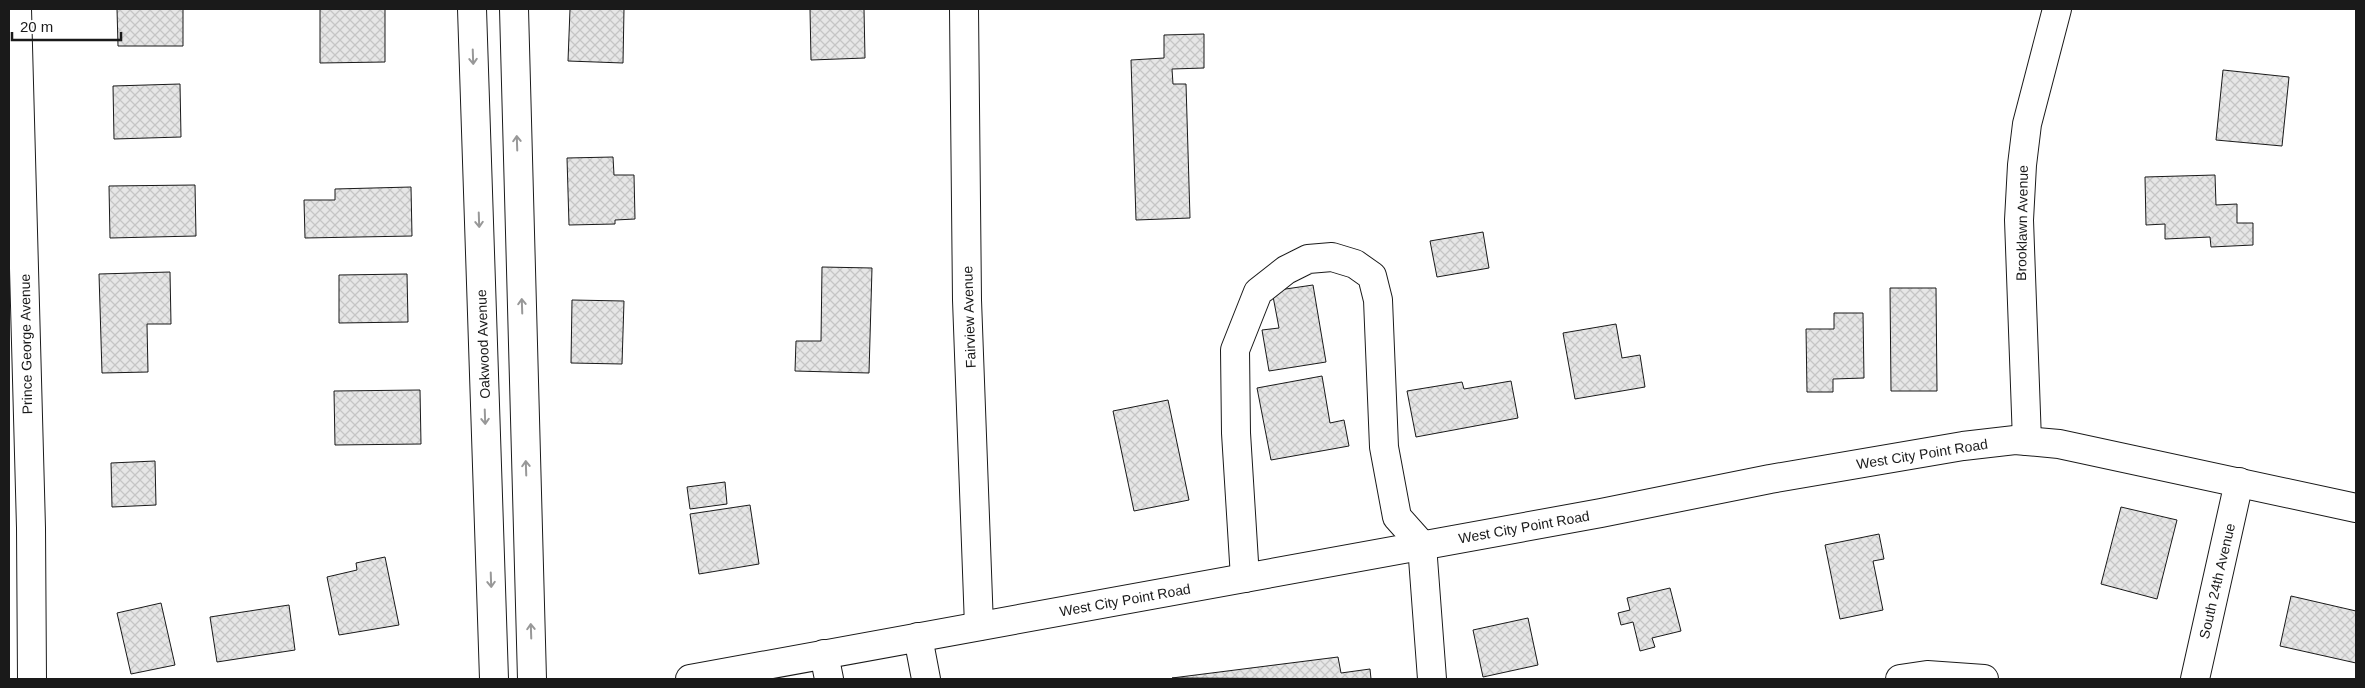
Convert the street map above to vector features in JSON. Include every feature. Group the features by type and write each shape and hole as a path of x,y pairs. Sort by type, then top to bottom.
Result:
{"street":[{"name":"Prince George Avenue","path":"17,9 31,528 32,679"},
{"name":"Oakwood Avenue","path":"472,9 494,679"},
{"path":"514,9 532,679"},
{"name":"Fairview Avenue","path":"964,9 967,300 980,626"},
{"name":"Brooklawn Avenue","path":"2026,441 2019,220 2022,165 2028,124 2057,9"},
{"path":"1246,578 1236,433 1235,350 1258,292 1286,270 1308,259 1332,258 1355,264 1372,276 1378,300 1385,456 1397,517 1422,545 1432,679"},
{"name":"West City Point Road","path":"690,679 827,667 918,638 1601,513 1770,479 1963,446 2026,441 2059,444 2356,508"},
{"name":"South 24th Avenue","path":"2195,679 2239,482"},
{"path":"918,638 926,679"},
{"path":"1900,679 1927,675 1984,679"}],"building":[{"path":"117,9 183,9 183,46 118,46"},
{"path":"320,9 385,9 385,62 320,63"},
{"path":"570,9 624,9 623,63 568,61"},
{"path":"810,9 864,9 865,58 811,60"},
{"path":"1204,34 1204,68 1172,69 1173,84 1186,84 1190,218 1136,220 1131,60 1164,58 1164,35"},
{"path":"2223,70 2289,77 2282,146 2216,140"},
{"path":"180,84 181,137 114,139 113,86"},
{"path":"613,157 614,175 634,175 635,219 615,220 615,224 569,225 567,158"},
{"path":"2215,175 2216,205 2237,204 2237,223 2253,223 2253,245 2211,247 2210,237 2165,239 2165,224 2146,225 2145,177"},
{"path":"195,185 196,236 110,238 109,186"},
{"path":"411,187 412,236 305,238 304,200 335,200 335,189"},
{"path":"1483,232 1489,268 1437,277 1430,241"},
{"path":"822,267 872,268 869,373 795,371 796,341 821,341"},
{"path":"170,272 171,324 147,324 148,372 102,373 99,274"},
{"path":"407,274 408,322 339,323 339,275"},
{"path":"1313,285 1326,362 1269,371 1262,330 1279,328 1272,291"},
{"path":"1890,288 1936,288 1937,391 1891,391"},
{"path":"572,300 624,301 622,364 571,363"},
{"path":"1834,313 1863,313 1864,378 1833,379 1833,392 1807,392 1806,329 1834,329"},
{"path":"1616,324 1622,358 1640,355 1645,387 1575,399 1563,333"},
{"path":"1322,376 1330,423 1344,420 1349,446 1271,460 1257,388"},
{"path":"1511,381 1518,418 1416,437 1407,391 1462,382 1464,389"},
{"path":"420,390 421,444 335,445 334,391"},
{"path":"1168,400 1189,500 1134,511 1113,411"},
{"path":"155,461 156,505 112,507 111,463"},
{"path":"725,482 727,504 690,509 687,487"},
{"path":"750,505 759,564 699,574 690,514"},
{"path":"2121,507 2177,520 2157,599 2101,584"},
{"path":"1879,534 1884,559 1873,561 1883,610 1840,619 1825,545"},
{"path":"385,557 399,625 339,635 327,577 357,570 356,563"},
{"path":"1670,588 1681,631 1652,638 1655,647 1640,651 1633,622 1621,625 1618,613 1630,610 1627,598"},
{"path":"2291,596 2356,611 2356,663 2280,646"},
{"path":"161,603 175,665 131,674 117,613"},
{"path":"289,605 295,650 217,662 210,617"},
{"path":"1528,618 1538,665 1483,677 1473,630"},
{"path":"1338,657 1341,673 1370,669 1371,679 1172,678"}]}
